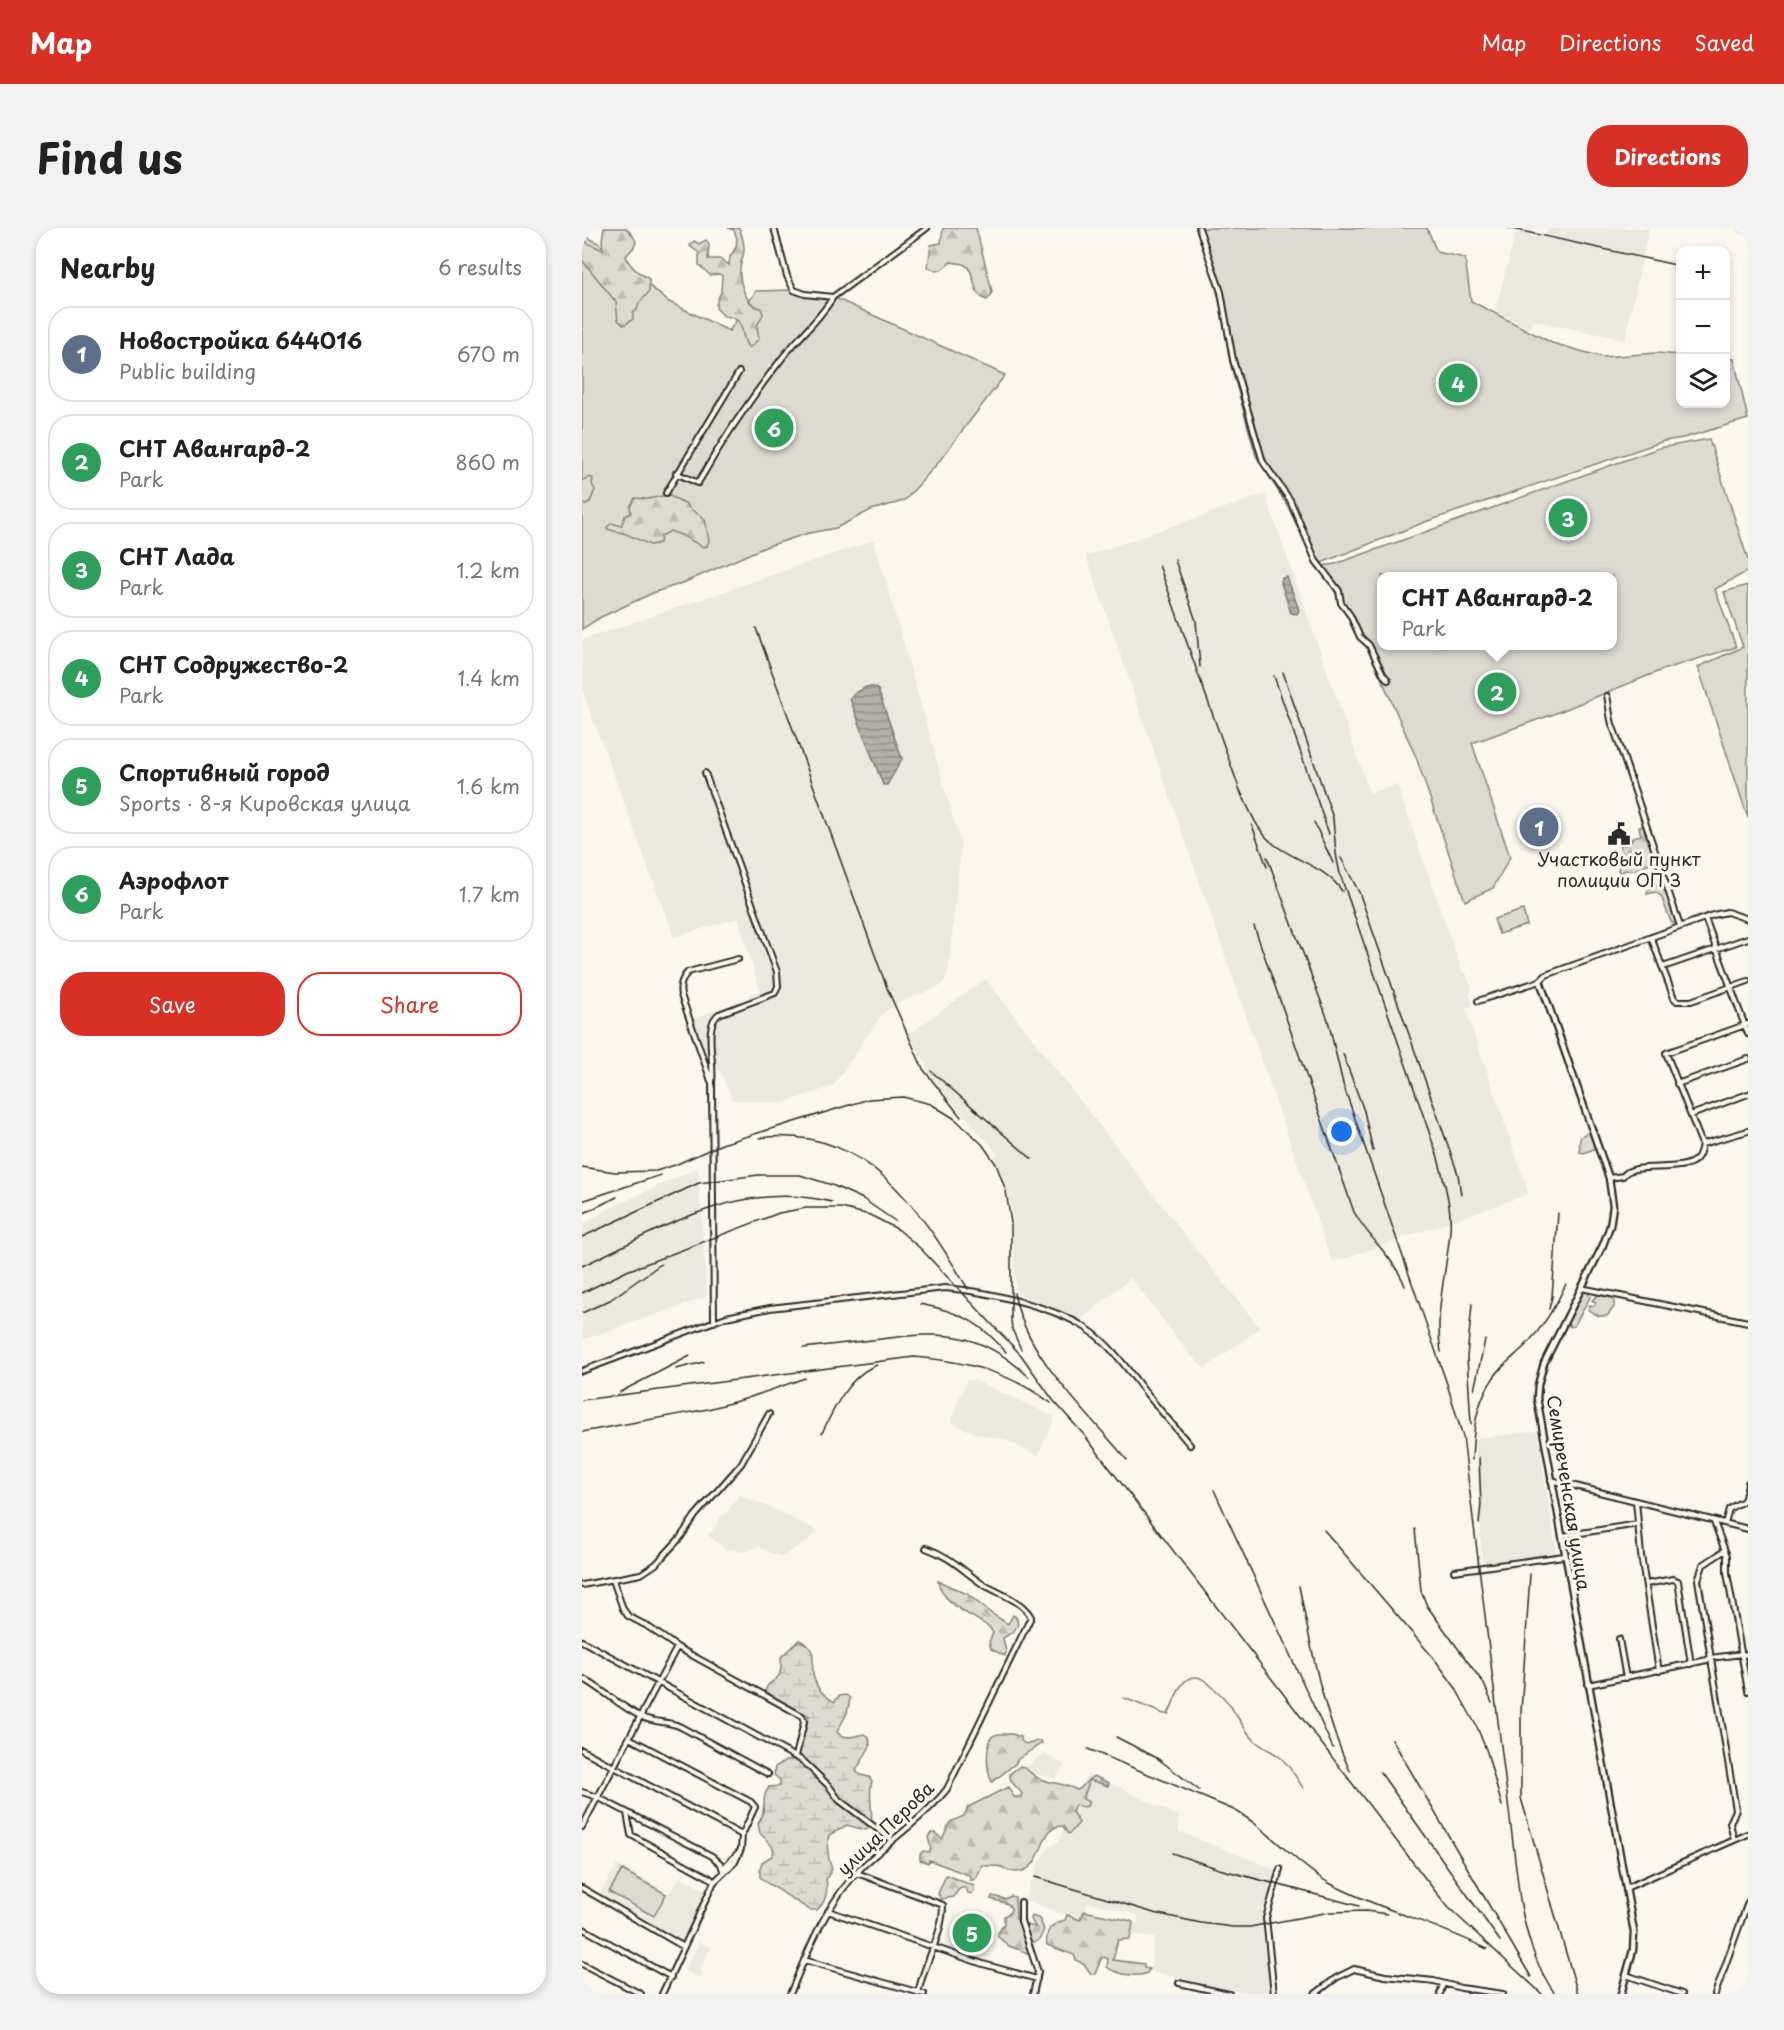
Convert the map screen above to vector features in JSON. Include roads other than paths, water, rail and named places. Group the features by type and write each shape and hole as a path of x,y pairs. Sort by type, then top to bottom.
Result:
{"main road":[{"name":"Семиреченская улица","path":"1540,981 1609,1178 1613,1206 1610,1226 1544,1363 1537,1398 1634,1937 1622,1994"}],"street":[{"path":"774,228 787,276 794,291 833,297"},
{"path":"676,473 698,483 716,452 764,382 833,297 927,228"},
{"path":"1199,228 1221,292 1233,360 1263,462 1290,500 1316,561 1339,591 1341,603 1350,615 1355,629 1369,645 1388,680"},
{"path":"1742,228 1748,231"},
{"path":"666,492 739,372"},
{"path":"1607,696 1611,714 1610,725 1615,732 1680,926"},
{"path":"705,772 777,972 778,986 775,993 727,1011 715,1017 711,1022 714,1068 712,1082 714,1323"},
{"path":"1478,1000 1540,981 1546,975 1705,918 1727,912 1748,919"},
{"path":"1705,918 1748,1034"},
{"path":"1651,937 1674,998 1682,1002 1748,981"},
{"path":"1663,967 1748,938"},
{"path":"712,1082 680,987 688,972 738,958"},
{"path":"1609,1178 1623,1176 1627,1170 1633,1168 1664,1168 1697,1159 1702,1144 1666,1053 1746,1025"},
{"path":"1677,1084 1748,1059"},
{"path":"1690,1115 1748,1094"},
{"path":"1702,1144 1748,1131"},
{"path":"582,1371 726,1317 770,1308 945,1288 996,1296 1048,1311 1086,1328 1118,1357 1190,1445"},
{"path":"1581,1288 1748,1322"},
{"path":"582,1585 614,1580 646,1571 672,1546 741,1464 769,1414"},
{"path":"1551,1480 1748,1529"},
{"path":"1725,1523 1729,1509 1745,1500 1748,1483"},
{"path":"1636,1501 1659,1671"},
{"path":"1714,1521 1725,1551 1748,1691"},
{"path":"1561,1537 1638,1524"},
{"name":"улица Перова","path":"790,1994 828,1911 857,1873 947,1789 1031,1617 1025,1609 983,1584 954,1561 926,1548"},
{"path":"1725,1551 1703,1565 1698,1580 1736,1810 1731,1823 1734,1840"},
{"path":"1454,1571 1564,1556"},
{"path":"1646,1584 1673,1579 1677,1581 1691,1664"},
{"path":"614,1580 615,1591 625,1614 676,1647 802,1716 804,1722 796,1756"},
{"path":"1619,1639 1626,1678"},
{"path":"582,1641 796,1756 810,1766 839,1800 892,1840"},
{"path":"583,1824 676,1647"},
{"path":"1588,1684 1659,1671 1710,1658 1748,1655"},
{"path":"582,1678 641,1716 655,1722 667,1722 679,1726 768,1774"},
{"path":"629,1738 755,1805 742,1835 740,1852 731,1866 723,1870 714,1882 662,1994"},
{"path":"582,1750 742,1835"},
{"path":"582,1792 597,1797 712,1856 718,1860 723,1870"},
{"path":"627,1813 631,1835 714,1882"},
{"path":"1625,1889 1748,1834"},
{"path":"1274,1994 1266,1918 1280,1869"},
{"path":"857,1873 943,1905 933,1947 918,1993"},
{"path":"582,1888 684,1947"},
{"path":"1021,1902 1021,1921 1036,1962 1037,1979 1033,1994"},
{"path":"1715,1994 1748,1902"},
{"path":"828,1911 983,1964 1037,1979"},
{"path":"582,1928 671,1977"},
{"path":"804,1960 924,1994"},
{"path":"582,1964 641,1994"},
{"path":"1315,1994 1348,1971 1358,1969 1385,1976 1503,1994"},
{"path":"1626,1975 1682,1994"},
{"path":"1179,1983 1229,1994"},
{"path":"1440,1994 1443,1984"}],"waterway":[{"path":"1124,1698 1168,1714 1178,1691 1186,1680 1197,1677 1203,1679 1224,1698 1255,1741 1284,1761 1303,1788"}],"railway":[{"path":"1508,228 1676,265"},
{"path":"1175,560 1196,621 1200,667"},
{"path":"1159,565 1242,796"},
{"path":"756,628 887,988 923,1069 961,1117"},
{"path":"1283,672 1333,818 1340,874 1438,1158 1445,1185 1450,1222 1440,1307 1441,1352"},
{"path":"1274,676 1329,834"},
{"path":"1239,788 1256,823 1270,841 1278,848 1327,875 1342,891"},
{"path":"1314,822 1333,863"},
{"path":"1252,825 1267,867"},
{"path":"1267,857 1328,1020 1343,1084 1447,1384 1463,1437 1520,1900 1532,1949 1555,1994"},
{"path":"1341,858 1359,892 1458,1174 1461,1195"},
{"path":"1254,926 1354,1212 1388,1257 1405,1286"},
{"path":"1343,1054 1364,1111 1373,1151"},
{"path":"931,1071 1032,1159"},
{"path":"582,1167 615,1172 656,1171 722,1144 869,1099 903,1097 931,1104 955,1119 982,1144 996,1164 1006,1191 1011,1223 1011,1320 1012,1329 1021,1349"},
{"path":"759,1138 797,1137 830,1144 859,1159 886,1178 909,1202 930,1230 968,1289"},
{"path":"582,1201 661,1175"},
{"path":"582,1237 699,1183 758,1175 800,1175 832,1185 863,1199 895,1221"},
{"path":"582,1214 617,1197"},
{"path":"582,1266 672,1223 733,1202 765,1197 798,1197 832,1202"},
{"path":"582,1293 627,1271 779,1213 806,1208 841,1208 870,1215 899,1230 921,1249 1021,1355 1053,1400 1085,1436 1449,1908 1542,1994"},
{"path":"1549,1309 1552,1297 1558,1213"},
{"path":"582,1313 610,1300 661,1264"},
{"path":"1472,1460 1476,1421 1484,1394 1497,1373 1538,1331 1566,1284"},
{"path":"1014,1293 1021,1317 1044,1361 1127,1460"},
{"path":"920,1304 968,1319 987,1333 1006,1352"},
{"path":"1471,1424 1467,1357 1472,1304"},
{"path":"803,1348 903,1336 942,1335 977,1343 994,1351 1029,1377"},
{"path":"1474,1390 1485,1340"},
{"path":"620,1392 690,1356"},
{"path":"582,1400 914,1357 969,1365 986,1370 1019,1383 1051,1403"},
{"path":"676,1369 704,1362"},
{"path":"822,1433 837,1403 850,1384 858,1376 877,1365"},
{"path":"582,1432 708,1409 805,1378"},
{"path":"1479,1457 1481,1505 1479,1524"},
{"path":"1214,1490 1333,1748"},
{"path":"1415,1529 1421,1591 1427,1606 1484,1684 1492,1703"},
{"path":"1324,1530 1436,1661 1455,1687 1477,1727 1487,1752 1502,1806"},
{"path":"1530,1574 1521,1712 1521,1798 1578,1994"},
{"path":"1299,1586 1325,1703 1350,1771"},
{"path":"1116,1737 1157,1758 1199,1790"},
{"path":"1392,1739 1531,1977"},
{"path":"1088,1749 1234,1810 1259,1827 1316,1875 1348,1893 1487,1949"},
{"path":"1380,1772 1500,1941"},
{"path":"1172,1853 1219,1869 1359,1906"},
{"path":"1035,1877 1154,1913 1233,1927 1250,1927 1330,1912 1366,1911 1387,1914"}],"place":[{"name":"СНТ Содружество-2","path":"1458,383"},
{"name":"Аэрофлот","path":"774,428"},
{"name":"СНТ Лада","path":"1568,518"},
{"name":"СНТ Авангард-2","path":"1497,692"},
{"name":"Новостройка 644016","path":"1539,827"},
{"name":"Участковый пункт полиции ОП 3","path":"1619,834"},
{"name":"Спортивный город","path":"972,1933"}]}
